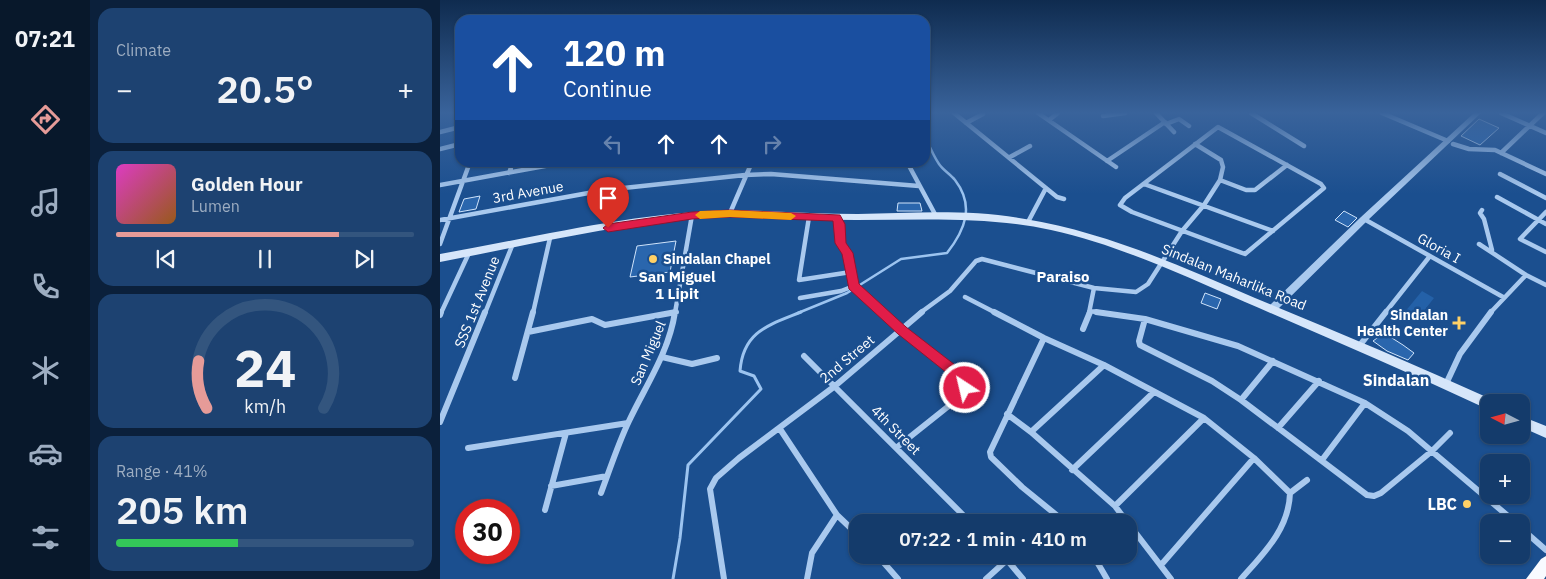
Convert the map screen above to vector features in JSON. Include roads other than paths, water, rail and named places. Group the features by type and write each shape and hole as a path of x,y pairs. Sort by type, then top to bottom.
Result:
{"highway":[{"path":"1534,579 1546,564"}],"main road":[{"name":"Sindalan Maharlika Road","path":"440,258 692,215 730,213 809,217 957,216 1005,218 1091,238 1161,263 1360,345 1480,400"},
{"path":"1530,418 1546,425"},
{"path":"1530,425 1546,432"}],"street":[{"path":"988,140 1057,197 1064,199"},
{"path":"1077,140 1116,167"},
{"path":"1106,161 1139,140"},
{"path":"1200,140 1125,198 1120,206 1245,254 1324,188 1321,184 1241,140"},
{"path":"1294,140 1304,146"},
{"path":"1445,140 1464,148 1489,149 1501,153 1546,174"},
{"path":"1501,153 1514,140"},
{"path":"1272,308 1364,219 1450,142"},
{"path":"1195,144 1221,160 1223,167 1220,180 1246,190 1255,190 1286,165"},
{"path":"440,149 455,145"},
{"path":"1010,157 1030,146"},
{"path":"440,244 468,167"},
{"path":"509,173 511,167"},
{"path":"440,186 541,167"},
{"path":"730,213 750,167"},
{"path":"910,167 936,216"},
{"name":"3rd Avenue","path":"440,220 605,190 771,174 919,186"},
{"path":"1500,174 1546,198"},
{"name":"2nd Street","path":"724,579 710,489 716,478 739,458 835,386 950,290 976,261 982,259 1094,288 1136,292 1148,284 1182,231 1204,205 1220,180"},
{"path":"1144,184 1272,231"},
{"path":"1028,222 1046,188"},
{"path":"1496,197 1546,224"},
{"path":"1482,210 1480,213 1484,219 1492,250"},
{"path":"1546,212 1520,239 1546,252"},
{"name":"San Miguel","path":"601,493 628,422 662,357 673,326 692,215"},
{"path":"809,217 799,280 851,272"},
{"path":"836,217 840,224 841,243 848,253 854,287 902,330 963,379 965,388 960,397 896,448"},
{"name":"Gloria I","path":"1364,219 1503,297"},
{"path":"515,378 550,238"},
{"path":"1480,244 1492,250 1526,275 1546,285"},
{"name":"SSS 1st Avenue","path":"440,422 512,246"},
{"path":"440,315 470,253"},
{"path":"1360,345 1430,256"},
{"path":"1446,384 1463,350 1503,297 1526,275"},
{"path":"800,298 854,287"},
{"path":"1083,329 1090,310 1094,288"},
{"path":"965,297 1204,418 1254,458 1290,493"},
{"path":"1090,310 1145,319 1238,346 1365,403 1408,431 1506,514"},
{"path":"528,332 592,319 605,325 676,312"},
{"path":"1145,319 1139,341 1140,344 1212,381 1241,400 1367,495 1374,496 1381,493 1432,451 1450,433"},
{"path":"1044,338 991,447 991,457 1022,487 1054,514"},
{"name":"4th Street","path":"804,356 962,514"},
{"path":"662,357 692,364 717,358"},
{"path":"1241,400 1273,361"},
{"path":"1030,432 1104,366"},
{"path":"1278,428 1319,381"},
{"path":"1072,470 1154,392"},
{"path":"1322,460 1365,403"},
{"path":"1007,414 1115,506 1121,514"},
{"path":"1115,506 1204,418"},
{"path":"468,448 628,422"},
{"path":"780,429 837,515 849,526"},
{"path":"545,510 566,432"},
{"path":"1161,565 1254,458"},
{"path":"551,486 607,476"},
{"path":"1241,579 1268,548 1287,519 1290,493 1307,480"},
{"path":"807,579 806,566 811,553 837,515"},
{"path":"1137,535 1171,579"},
{"path":"1530,536 1546,550"},
{"path":"886,564 898,579"},
{"path":"986,579 999,564"},
{"path":"1010,564 1022,579"},
{"path":"1098,564 1107,579"}],"waterway":[{"path":"798,313 847,293 901,259 947,253 963,227 966,208 965,199 955,180 942,168 930,148"},
{"path":"673,579 680,538 688,465 761,389 754,376 740,371 742,358 752,338 768,326 801,312"}],"place":[{"name":"Sindalan Chapel","path":"653,259"},
{"name":"Sindalan Health Center","path":"1459,323"},
{"name":"LBC","path":"1467,504"}],"district":[{"name":"Paraiso","path":"1063,277"},
{"name":"San Miguel 1 Lipit","path":"677,286"},
{"name":"Sindalan","path":"1396,380"}]}
